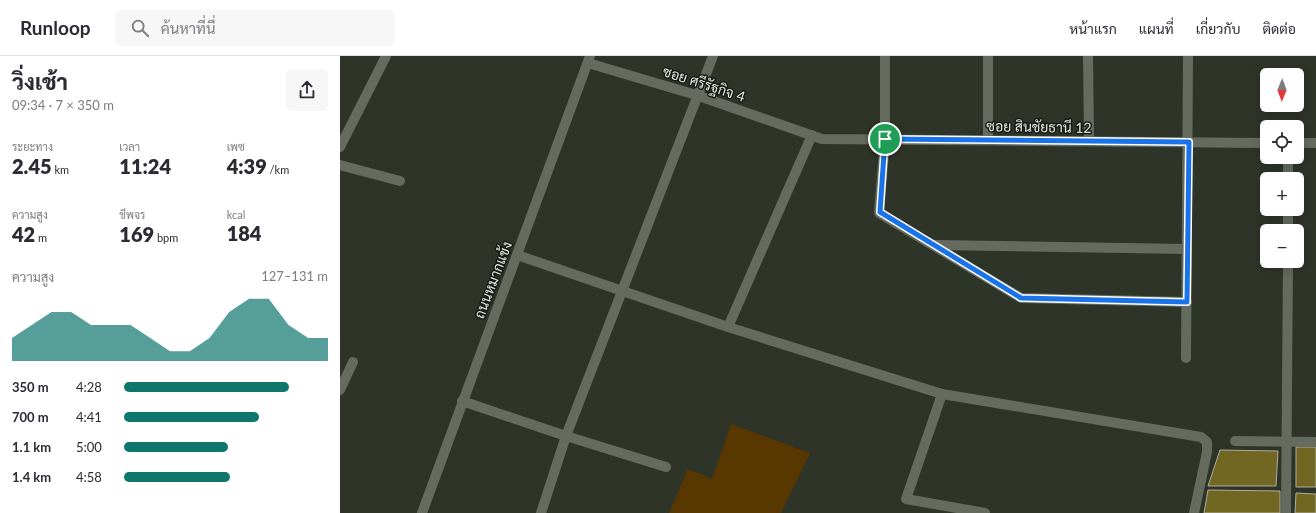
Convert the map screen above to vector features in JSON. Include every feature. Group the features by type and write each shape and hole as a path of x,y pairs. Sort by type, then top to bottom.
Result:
{"street":[{"path":"340,147 386,56"},
{"path":"541,513 566,436 623,291 696,95 713,56"},
{"path":"885,56 885,139 880,212 1021,298 1187,302"},
{"path":"988,56 988,140"},
{"path":"1088,56 1089,141"},
{"path":"1186,358 1189,142 1188,56"},
{"name":"ซอย ศรีรัฐกิจ 4","path":"589,59 812,135"},
{"name":"ถนนหมากแข้ง","path":"422,513 589,59"},
{"path":"728,327 812,135"},
{"name":"ซอย สินชัยธานี 12","path":"812,135 822,139 1260,143"},
{"path":"1304,143 1316,143"},
{"path":"340,165 400,181"},
{"path":"934,245 1188,249"},
{"path":"517,256 728,327 942,394 1201,437 1207,442 1207,452 1194,513"},
{"path":"1286,513 1288,268"},
{"path":"340,390 353,362"},
{"path":"942,394 906,499 985,513"},
{"path":"462,401 566,436 666,467"},
{"path":"1235,441 1316,442"}],"shaded area":[{"path":"731,424 810,453 781,513 669,513 688,469 712,479"}],"building":[{"path":"1296,447 1316,447 1316,487 1296,487"},
{"path":"1220,450 1278,451 1276,486 1208,486"},
{"path":"1208,490 1280,491 1280,513 1204,513"},
{"path":"1296,493 1316,494 1316,513 1295,513"}],"route":[{"path":"885,139 1189,142 1187,302 1021,298 880,212 885,139"}]}
